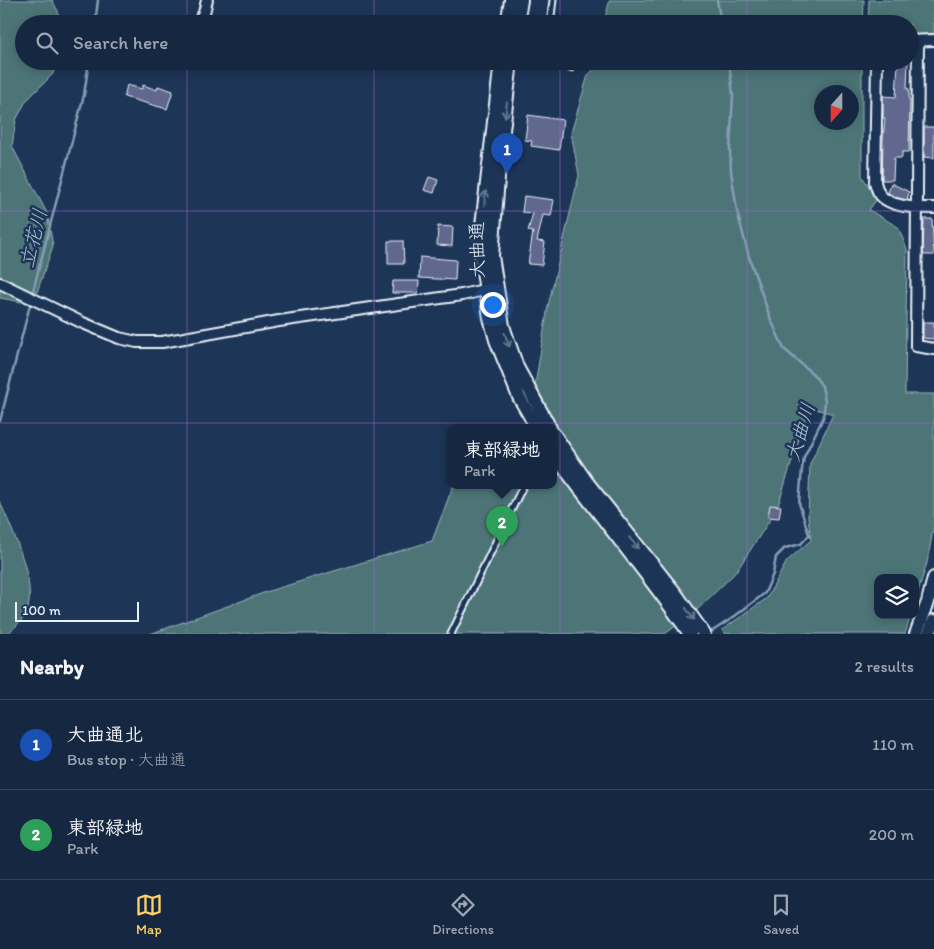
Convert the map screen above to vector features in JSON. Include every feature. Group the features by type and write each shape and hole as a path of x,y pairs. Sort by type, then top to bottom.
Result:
{"street":[{"path":"203,15 207,0"},
{"path":"508,15 511,0"},
{"path":"518,15 521,0"},
{"path":"919,41 934,40"},
{"name":"大曲通","path":"500,70 482,226 481,258 517,367 548,424"},
{"name":"大曲通","path":"511,70 493,227 490,318 507,372 535,424"},
{"path":"877,70 875,182 878,192 884,198 898,204 917,208 934,208"},
{"path":"915,70 917,208 916,346 934,349"},
{"path":"0,283 119,338 145,342 162,342 279,321 491,289"},
{"path":"557,439 586,482 671,597 690,634"},
{"path":"557,458 616,536 704,634"},
{"path":"916,634 928,602 934,578"},
{"path":"929,634 934,622"}],"lane":[{"path":"551,15 553,0"},
{"path":"451,634 522,489"}],"green space":[{"path":"0,0 52,0 59,15 15,15 15,70 54,70 53,74 26,101 16,120 12,146 47,213 53,246 35,298 27,303 0,298"},
{"path":"610,0 864,0 863,15 606,15"},
{"path":"869,0 934,0 934,34 919,34 919,15 868,15"},
{"path":"593,70 862,70 862,176 877,199 869,210 898,227 907,249 905,394 934,394 934,525 927,563 919,588 919,574 874,574 874,619 910,619 905,634 726,634 722,630 767,598 787,561 811,540 808,517 810,464 833,414 809,407 777,509 736,572 697,610 665,634 150,634 269,591 432,541 452,489 557,489 557,424 529,424 548,306 579,175 571,133 588,75"},
{"path":"0,502 22,558 29,588 29,602 25,617 8,634 0,634"}],"building":[{"path":"898,70 908,70 907,89 909,89 910,100 909,152 902,152 902,158 894,158 893,180 882,180 885,118 883,118 883,96 896,97"},
{"path":"127,85 142,89 143,85 157,90 158,86 173,91 167,109 124,97"},
{"path":"528,115 563,120 559,150 531,146 532,141 525,140"},
{"path":"924,127 934,127 934,158 924,157"},
{"path":"429,177 438,180 434,193 424,190"},
{"path":"891,183 909,192 907,200 888,193"},
{"path":"524,196 554,200 551,216 543,215 537,241 545,242 542,265 528,264 533,232 528,231 533,213 522,212"},
{"path":"924,219 932,219 934,255 923,255"},
{"path":"438,226 453,227 452,246 437,245"},
{"path":"388,241 403,241 404,264 388,264"},
{"path":"420,257 456,260 455,280 419,278"},
{"path":"393,281 419,281 418,293 392,293"},
{"path":"923,322 934,322 934,339 923,338"},
{"path":"770,505 781,506 779,518 768,517"}],"waterway":[{"name":"立花川","path":"96,15 98,0"},
{"name":"大曲川","path":"717,0 720,15"},
{"name":"立花川","path":"32,295 84,95 88,70"},
{"name":"大曲川","path":"708,634 765,593 773,574 776,557 785,548 801,544 809,535 799,503 802,469 804,457 823,418 825,401 822,386 814,375 784,349 771,320 749,257 737,211 731,171 730,149 733,95 730,70"},
{"name":"立花川","path":"0,421 31,301"}],"place":[{"name":"大曲通北","path":"507,174"},
{"name":"東部緑地","path":"502,547"}]}
